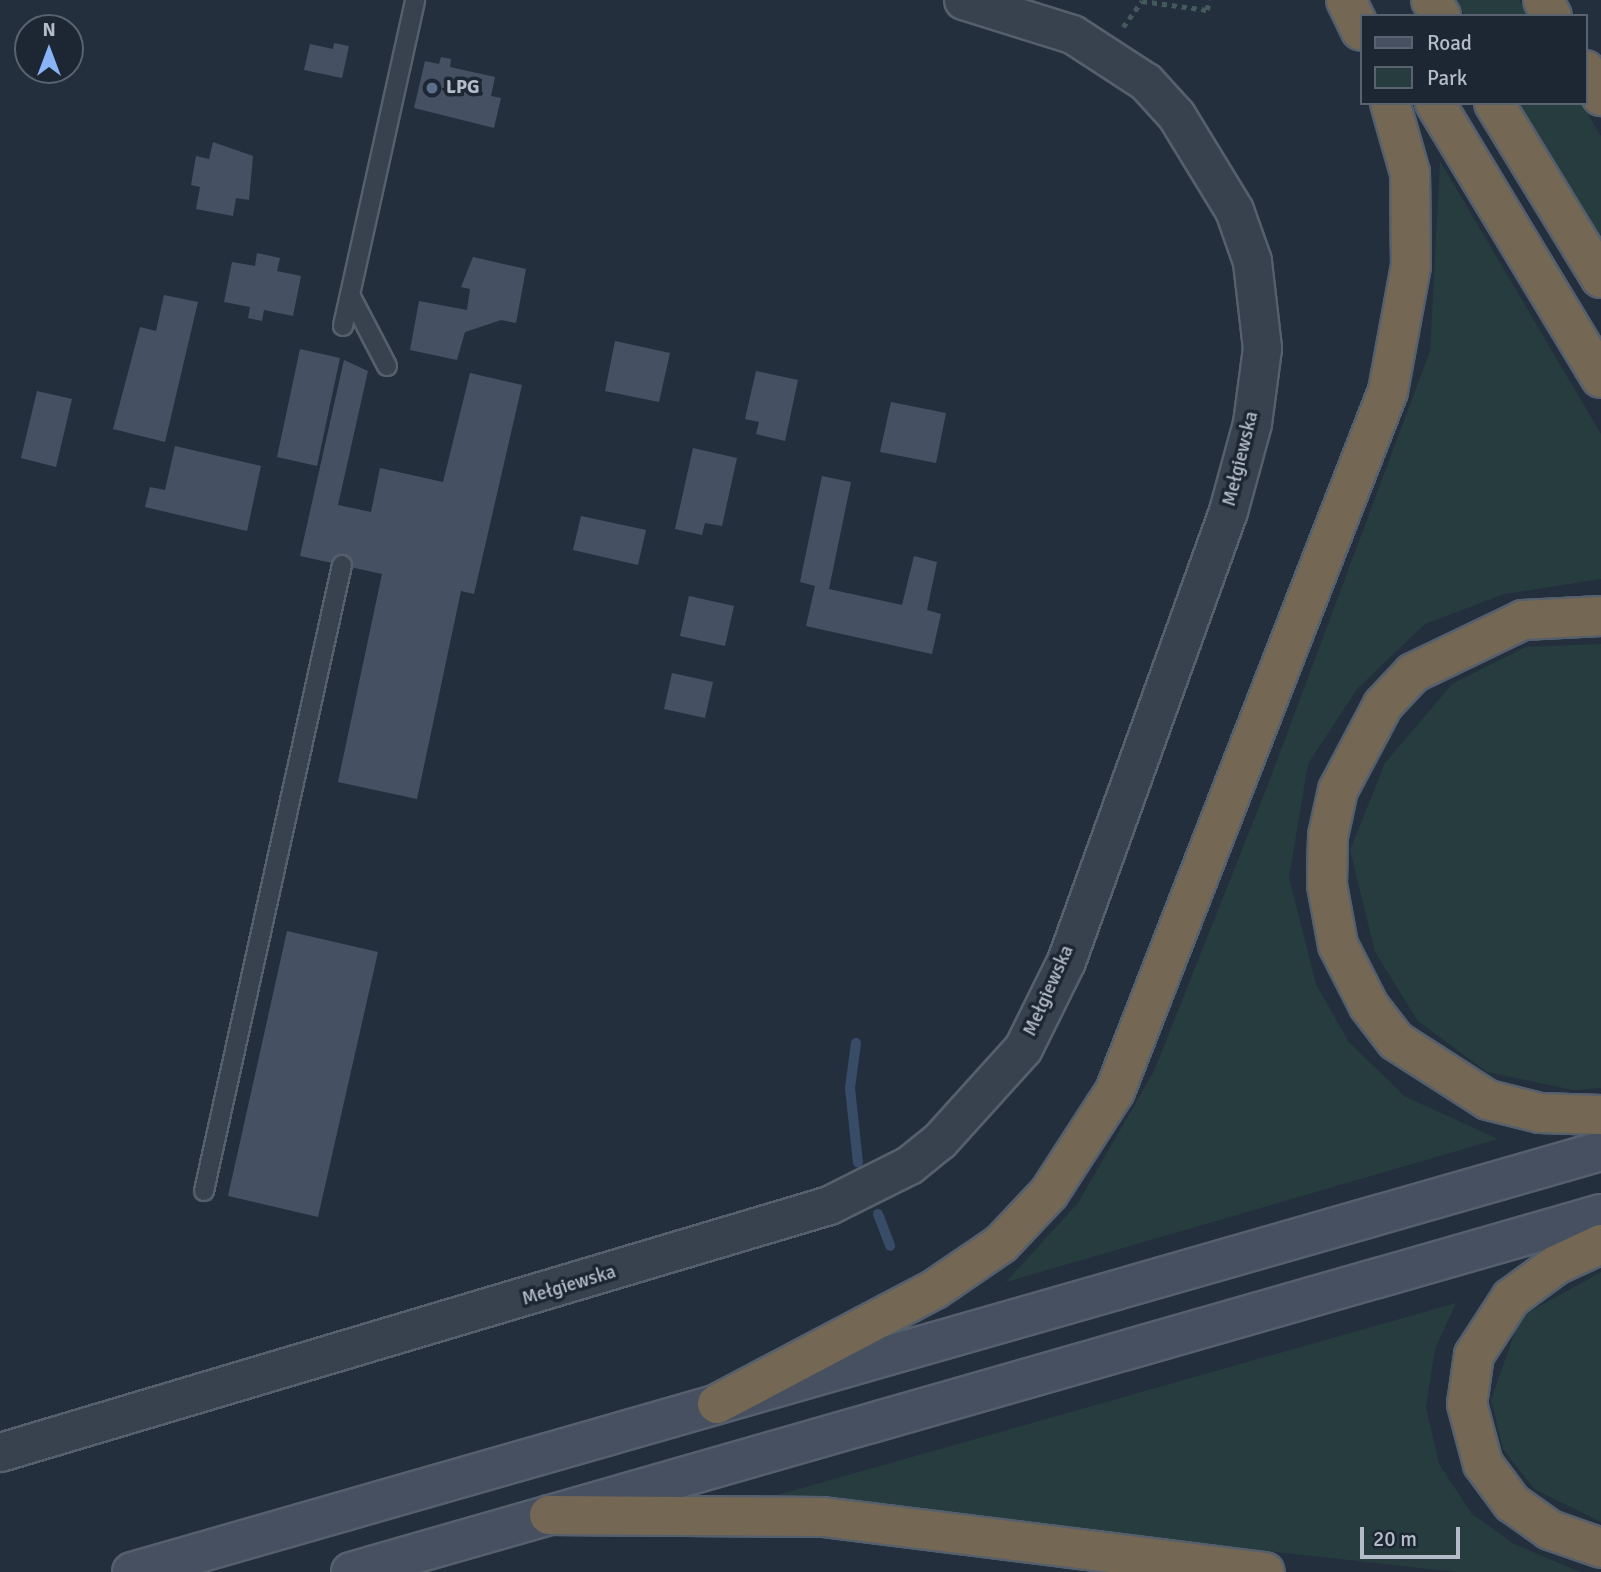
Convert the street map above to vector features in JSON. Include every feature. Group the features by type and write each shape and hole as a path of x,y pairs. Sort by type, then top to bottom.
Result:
{"highway":[{"path":"1346,0 1360,29"},
{"path":"1587,73 1601,96"},
{"path":"717,1404 935,1289 1001,1244 1049,1193 1115,1091 1388,391 1411,266 1410,173 1391,105"},
{"path":"1436,105 1601,379"},
{"path":"1495,105 1601,278"},
{"path":"1601,616 1522,620 1413,673 1358,743 1338,790 1328,836 1327,885 1338,945 1369,1006 1396,1041 1488,1100 1540,1114 1601,1115"},
{"path":"1601,1244 1556,1265 1511,1298 1474,1354 1467,1404 1483,1464 1512,1503 1550,1530 1601,1548"},
{"path":"549,1515 801,1515 1265,1572"}],"main road":[{"path":"132,1572 1601,1151"},
{"path":"351,1572 1601,1214"}],"street":[{"name":"Mełgiewska","path":"0,1452 829,1205 909,1165 1002,1077 1066,961 1228,511 1252,423 1262,348 1252,261 1207,158 1146,82 1105,51 1032,16 963,0"}],"lane":[{"path":"343,326 415,0"},
{"path":"350,295 387,366"},
{"path":"204,1191 342,565"}],"path":[{"path":"1105,51 1142,1 1207,10 1209,0"}],"green space":[{"path":"1456,0 1519,0 1528,14 1464,14"},
{"path":"1519,105 1582,105 1601,136 1601,240"},
{"path":"1440,161 1601,434 1601,579 1504,594 1425,624 1357,689 1308,764 1289,878 1316,984 1348,1041 1404,1096 1498,1139 1006,1282 1078,1203 1154,1071 1269,782 1430,351"},
{"path":"1601,644 1601,1088 1573,1090 1487,1072 1418,1021 1375,952 1350,850 1385,763 1452,684 1526,647"},
{"path":"1601,1272 1601,1522 1534,1489 1503,1449 1491,1400 1520,1317"},
{"path":"1456,1303 1435,1349 1426,1407 1439,1464 1472,1514 1514,1544 1580,1572 1456,1572 774,1496"}],"building":[{"path":"334,43 349,46 342,78 304,70 310,44 333,49"},
{"path":"441,57 451,59 450,67 495,77 491,96 501,98 494,128 414,108 425,61 439,64"},
{"path":"213,142 253,156 249,200 236,198 233,216 196,209 200,187 191,185 196,156 209,159"},
{"path":"257,253 280,258 277,271 301,276 293,316 264,310 262,321 248,318 250,307 224,302 232,262 255,266"},
{"path":"473,257 526,269 516,323 501,320 465,332 457,360 410,350 419,301 467,310 470,289 461,287"},
{"path":"164,295 198,302 165,442 113,429 140,327 156,331"},
{"path":"615,341 670,353 659,402 605,391"},
{"path":"300,349 340,358 317,466 277,457"},
{"path":"344,360 368,371 338,505 371,512 380,468 443,482 470,373 522,385 474,594 461,591 417,799 338,782 382,574 300,556"},
{"path":"756,371 798,380 785,441 756,434 759,422 745,419"},
{"path":"37,391 72,399 56,467 21,458"},
{"path":"891,402 946,413 936,463 880,452"},
{"path":"175,446 261,466 247,531 145,507 150,487 165,490"},
{"path":"693,448 737,458 722,526 705,523 702,535 675,529"},
{"path":"822,476 851,482 829,589 902,605 914,556 937,562 927,610 941,614 932,654 806,626 815,586 800,582"},
{"path":"581,516 646,530 638,565 573,550"},
{"path":"689,596 734,606 725,646 680,636"},
{"path":"672,673 713,682 705,718 664,709"},
{"path":"287,931 378,952 318,1217 228,1196"}],"waterway":[{"path":"856,1043 850,1088 858,1163"},
{"path":"878,1214 890,1246"}],"place":[{"name":"LPG","path":"432,88"}]}
